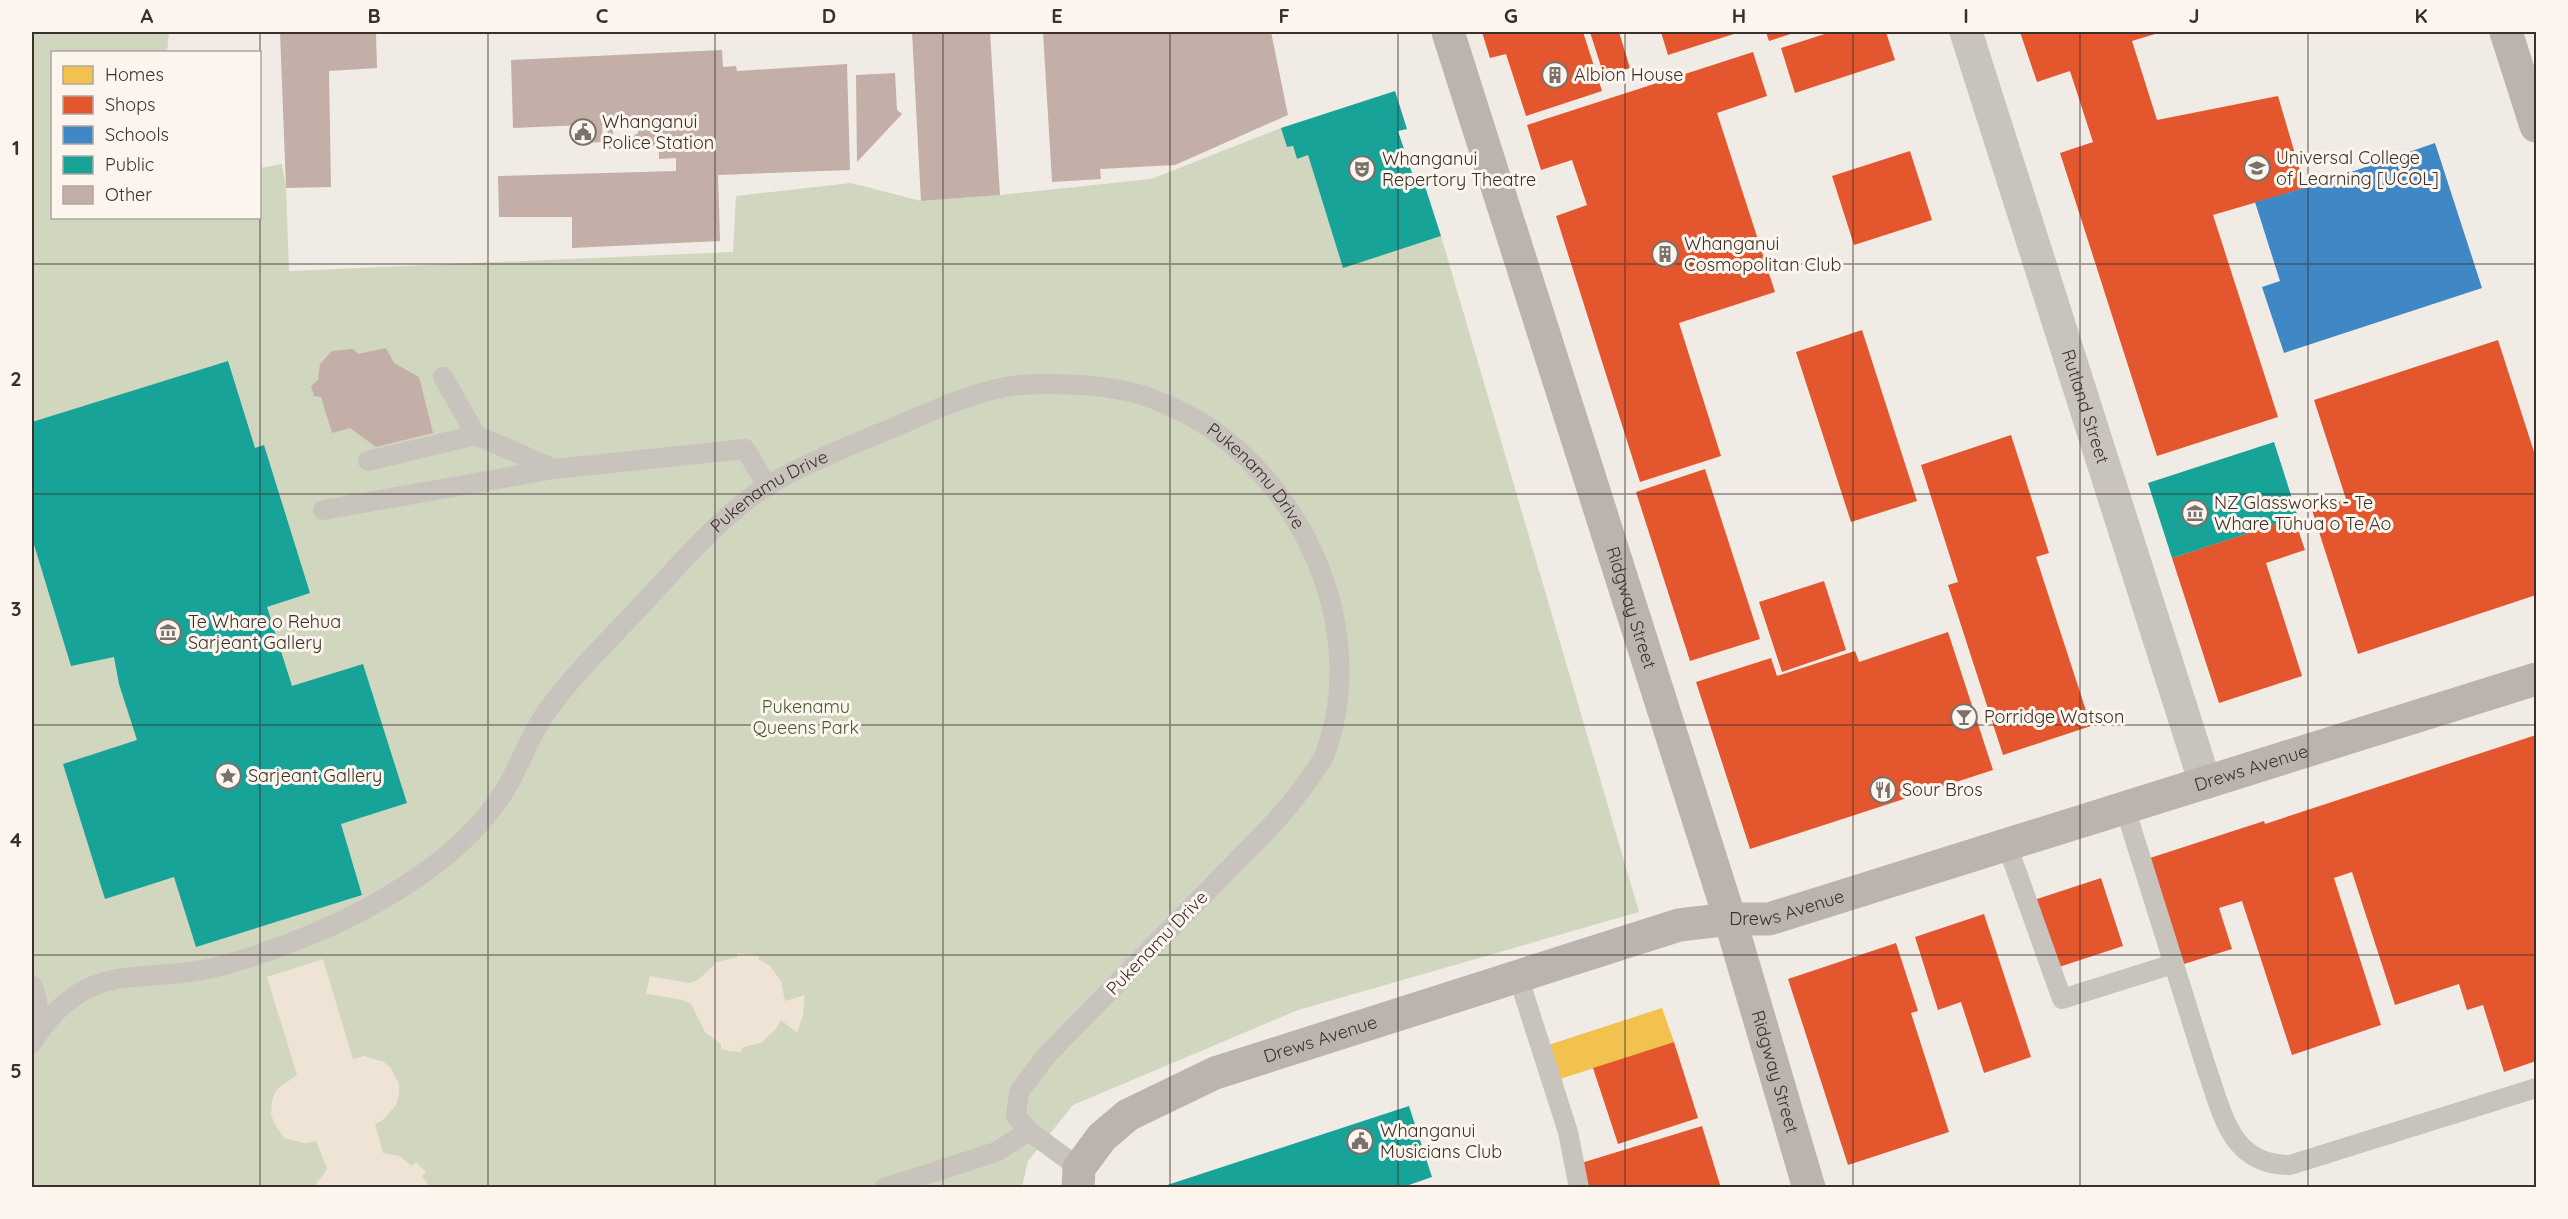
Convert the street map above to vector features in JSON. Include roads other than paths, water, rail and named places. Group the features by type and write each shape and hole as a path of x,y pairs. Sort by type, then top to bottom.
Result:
{"street":[{"name":"Ridgway Street","path":"1448,32 1730,919 1809,1188"},
{"name":"Rutland Street","path":"1966,32 2205,783"},
{"path":"2506,32 2536,126"},
{"name":"Drews Avenue","path":"1079,1178 1102,1137 1128,1115 1205,1077 1679,925 1730,919 1769,919 2536,679"}],"lane":[{"path":"443,377 476,435 554,469"},
{"name":"Pukenamu Drive","path":"33,1040 63,1003 80,991 120,978 190,972 222,966 322,932 407,884 455,849 490,811 505,790 539,722 582,668 700,543 748,499 811,462 951,403 1016,385 1082,384 1149,397 1212,429 1264,476 1303,528 1327,584 1338,644 1339,699 1323,759 1286,811 1046,1056 1019,1092 1016,1116 1079,1178"},
{"path":"368,461 476,435"},
{"path":"322,510 554,469 745,449 768,487"},
{"path":"2125,808 2205,1068 2230,1132 2238,1144 2255,1157 2271,1165 2290,1165 2536,1088"},
{"path":"2007,845 2062,999 2173,964"},
{"path":"1518,976 1568,1132 1579,1188"},
{"path":"32,986 38,1010 33,1040"},
{"path":"884,1188 996,1152 1029,1131"}],"place":[{"name":"Albion House","path":"1555,75"},
{"name":"Whanganui Police Station","path":"583,132"},
{"name":"Universal College of Learning [UCOL]","path":"2257,168"},
{"name":"Whanganui Repertory Theatre","path":"1362,169"},
{"name":"Whanganui Cosmopolitan Club","path":"1665,254"},
{"name":"NZ Glassworks - Te Whare Tūhua o Te Ao","path":"2195,513"},
{"name":"Te Whare o Rehua Sarjeant Gallery","path":"168,632"},
{"name":"Porridge Watson","path":"1964,717"},
{"name":"Sarjeant Gallery","path":"228,776"},
{"name":"Sour Bros","path":"1883,790"},
{"name":"Whanganui Musicians Club","path":"1360,1141"}],"park label":[{"name":"Pukenamu Queens Park","path":"806,717"}]}
